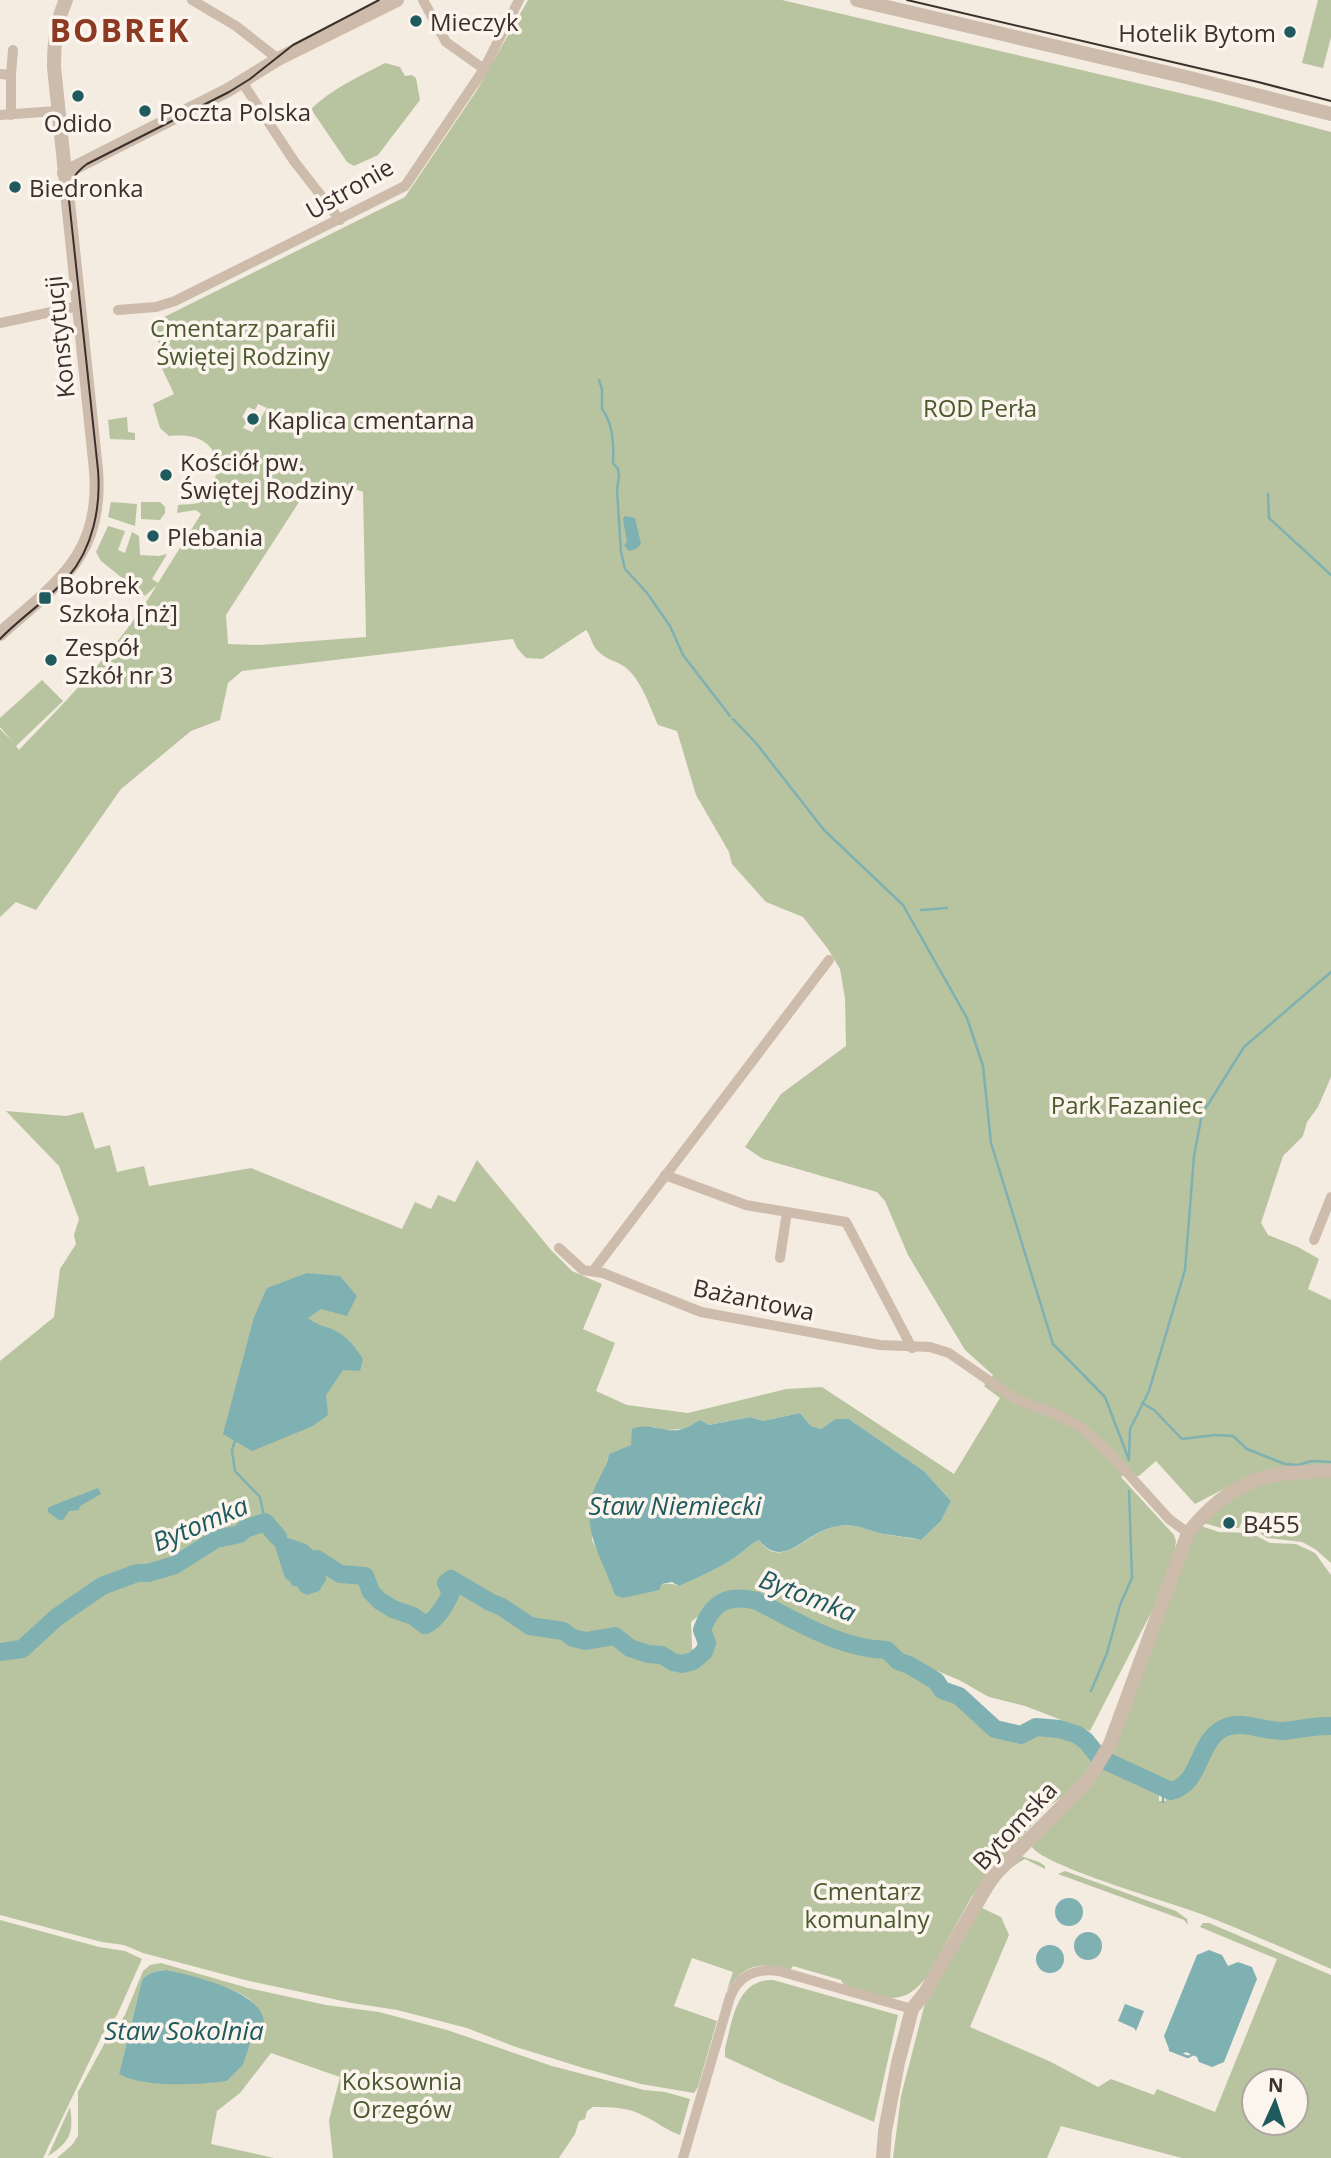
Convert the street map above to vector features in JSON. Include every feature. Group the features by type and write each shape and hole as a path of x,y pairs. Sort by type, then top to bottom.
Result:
{"street":[{"name":"Konstytucji","path":"0,634 66,575 85,545 94,515 97,478 57,111 54,44 58,18 66,0"},
{"path":"192,0 236,26 278,59"},
{"path":"64,173 242,82 278,59 397,0"},
{"path":"423,0 446,42 484,69"},
{"name":"Ustronie","path":"118,310 156,307 175,301 405,186 484,69 519,0"},
{"path":"857,0 1331,114"},
{"path":"13,50 6,74 5,115 57,111"},
{"path":"242,82 294,161 340,220"},
{"path":"0,323 79,306"},
{"path":"593,1271 829,960"},
{"path":"665,1175 746,1205 846,1222 912,1348"},
{"path":"1314,1240 1331,1197"},
{"path":"780,1258 787,1212"},
{"name":"Bażantowa","path":"559,1248 583,1270 593,1271 708,1314 860,1341 912,1348 930,1347 949,1353 1017,1400 1072,1421 1112,1456 1169,1519 1188,1533"},
{"name":"Bytomska","path":"883,2158 905,2007 947,1956 992,1877 1089,1779 1110,1744 1188,1533 1205,1511 1244,1486 1274,1475 1331,1471"},
{"path":"683,2158 730,1997 735,1986 747,1974 760,1970 779,1971 905,2007"}],"green space":[{"path":"528,0 782,0 1214,101 1331,132 1331,1077 1318,1107 1307,1122 1303,1136 1283,1156 1261,1223 1268,1235 1319,1259 1308,1289 1331,1300 1331,1466 1239,1481 1195,1504 1156,1461 1139,1476 1130,1470 1121,1477 1174,1535 1177,1549 1154,1607 1090,1731 1025,1706 989,1697 959,1680 870,1643 829,1631 771,1602 729,1591 691,1622 693,1668 707,1658 710,1643 706,1632 712,1618 726,1603 737,1601 756,1604 801,1629 822,1637 854,1647 887,1652 894,1661 934,1683 942,1693 961,1701 991,1731 1012,1737 1026,1736 1038,1730 1068,1734 1084,1743 1096,1758 1090,1769 1048,1807 985,1878 928,1975 909,1993 900,1997 881,1997 845,1987 841,1980 793,1966 790,1970 770,1966 754,1967 740,1974 727,1990 733,1972 692,1958 674,2006 717,2021 694,2093 641,2084 580,2067 467,2028 397,2010 249,1981 143,1953 124,1945 102,1942 0,1915 0,1361 54,1317 60,1269 76,1244 74,1235 79,1219 59,1166 6,1111 66,1116 83,1112 95,1149 110,1145 117,1172 144,1166 149,1186 251,1168 402,1229 415,1202 431,1209 438,1195 455,1202 477,1160 551,1250 572,1271 602,1284 583,1329 615,1343 596,1391 627,1405 688,1413 786,1389 822,1387 954,1474 1000,1398 984,1386 993,1375 965,1350 908,1255 885,1201 877,1192 763,1159 745,1147 781,1094 846,1046 845,998 840,969 803,917 766,902 732,864 729,852 696,795 677,731 658,725 631,672 597,650 586,630 542,659 526,658 513,639 242,671 228,683 220,720 191,731 121,789 36,910 16,902 0,917 0,729 13,742 0,727 0,718 42,680 63,701 16,746 19,750 110,651 157,585 145,596 101,561 96,552 108,526 125,531 118,550 125,553 132,532 139,536 140,555 167,554 152,579 158,583 201,514 196,510 177,513 178,505 195,504 206,498 216,476 214,453 206,443 191,437 169,436 160,428 153,404 174,394 156,356 163,352 150,324 405,197 477,90","holes":["258,404 267,408 252,432 243,428 247,421 242,417 248,407 255,410","310,485 350,487 363,492 366,637 260,645 228,644 226,615","800,1413 811,1426 821,1429 835,1419 849,1419 924,1471 951,1501 941,1521 921,1540 845,1525 830,1528 784,1552 767,1549 759,1540 725,1564 679,1586 659,1585 623,1598 592,1540 609,1454 632,1445 632,1437 653,1427 665,1430 683,1429 701,1420 709,1425 750,1417 763,1421"]},
{"path":"1318,0 1331,0 1331,37 1323,68 1302,63"},
{"path":"385,63 400,67 405,76 412,75 416,78 420,100 378,155 354,166 347,162 311,109 337,89"},
{"path":"127,417 128,432 135,433 135,440 110,439 108,420"},
{"path":"111,502 137,504 135,526 108,517"},
{"path":"141,502 160,502 165,507 165,513 160,520 141,519"},
{"path":"1331,1473 1331,1563 1302,1542 1267,1538 1254,1529 1265,1531 1268,1514 1247,1511 1239,1528 1233,1528 1235,1519 1226,1517 1221,1528 1200,1522 1251,1484"},
{"path":"1198,1525 1219,1532 1251,1533 1270,1543 1296,1544 1315,1553 1331,1575 1331,1722 1306,1721 1282,1726 1245,1720 1222,1724 1208,1735 1184,1779 1172,1786 1164,1785 1108,1758"},
{"path":"1234,1728 1279,1733 1331,1729 1331,1969 1201,1914 1083,1874 1042,1855 1032,1847 1034,1840 1042,1836 1103,1763 1156,1789 1159,1801 1166,1801 1166,1793 1178,1793 1187,1788 1212,1744 1221,1734"},
{"path":"1021,1856 1039,1862 1045,1869 1025,1859 1011,1868 982,1908 1001,1917 1009,1935 970,2027 1049,2061 1098,2087 1111,2079 1154,2095 1157,2089 1215,2112 1277,1959 1200,1927 1203,1923 1209,1923 1331,1975 1331,2158 1182,2158 1061,2126 1047,2158 893,2158 901,2096 925,2003 987,1890"},
{"path":"1065,1871 1176,1911 1187,1919 1188,1925 1184,1920 1058,1874"},
{"path":"0,1920 99,1947 125,1951 142,1959 117,2015 102,2035 43,2158 0,2158"},
{"name":"Koksownia Orzegów","path":"161,1963 248,1988 326,2005 379,2012 447,2030 552,2066 690,2099 680,2135 632,2111 593,2107 587,2111 585,2119 579,2121 575,2134 559,2158 333,2158 329,2120 340,2077 271,2053 240,2093 217,2111 211,2144 274,2158 57,2158 78,2136 78,2092 107,2039 125,2015 143,1971 150,1965","holes":["167,1970 240,1993 259,2011 262,2032 249,2043 243,2065 227,2081 187,2084 119,2074 142,1980 157,1971"]},
{"name":"Cmentarz komunalny","path":"773,1980 898,2015 874,2122 725,2057 725,2048 738,2003 751,1986 761,1981"},
{"path":"70,2107 69,2136 48,2156"}],"water":[{"path":"625,516 635,518 641,544 629,551 624,545 627,542 623,519"},
{"path":"307,1273 340,1276 357,1296 347,1316 321,1309 308,1318 338,1332 350,1342 363,1359 360,1371 343,1370 326,1395 328,1415 313,1426 252,1451 223,1434 254,1317 267,1288"},
{"name":"Staw Niemiecki","path":"800,1413 811,1426 821,1429 835,1419 849,1419 924,1471 951,1501 941,1521 921,1540 845,1525 820,1532 785,1551 776,1552 759,1540 725,1564 679,1586 672,1582 662,1584 659,1590 623,1598 615,1595 592,1537 589,1512 609,1454 631,1445 632,1429 643,1426 679,1430 701,1420 709,1425 750,1417 763,1421"},
{"path":"98,1488 101,1494 80,1506 79,1510 69,1511 63,1520 48,1512 48,1508 54,1505"},
{"path":"265,1517 282,1536 306,1544 327,1563 339,1564 332,1574 325,1571 326,1580 319,1591 307,1595 285,1578 272,1537 261,1523"},
{"path":"1069,1898 1079,1902 1083,1912 1079,1922 1069,1926 1059,1922 1055,1912 1059,1902"},
{"path":"1088,1932 1098,1936 1102,1946 1098,1956 1088,1960 1078,1956 1074,1946 1078,1936"},
{"path":"1050,1945 1060,1949 1064,1959 1060,1969 1050,1973 1040,1969 1036,1959 1040,1949"},
{"path":"1209,1950 1222,1955 1228,1966 1238,1962 1252,1967 1257,1979 1224,2062 1212,2067 1199,2062 1197,2057 1186,2052 1182,2054 1169,2049 1164,2036 1197,1955"},
{"name":"Staw Sokolnia","path":"167,1970 212,1982 246,1997 257,2007 264,2019 262,2032 250,2043 243,2065 227,2081 157,2083 142,2082 119,2074 142,1980 153,1972"},
{"path":"1125,2004 1144,2011 1136,2031 1118,2021"}],"waterway":[{"path":"599,380 602,409 612,434 613,463 619,475 617,490 621,552 625,569 647,593 670,626 683,655 730,716"},
{"path":"1268,494 1269,518 1331,575"},
{"path":"733,719 756,743 824,830 903,905 967,1018 983,1066 991,1143 1053,1344 1105,1397 1129,1460"},
{"path":"921,910 947,908"},
{"path":"1129,1457 1130,1429 1149,1391 1185,1270 1194,1156 1202,1114 1244,1047 1331,972"},
{"path":"1142,1403 1154,1410 1182,1439 1233,1436 1247,1449 1285,1464 1331,1462"},
{"path":"235,1441 232,1450 235,1471 260,1497 265,1521"},
{"path":"1091,1691 1132,1578 1129,1491"},
{"name":"Bytomka","path":"0,1652 22,1649 57,1617 102,1586 137,1573 148,1573 175,1565 216,1539 240,1534 245,1529 265,1522 278,1537"},
{"name":"Bytomka","path":"317,1559 340,1574 365,1576 371,1592 380,1601 413,1616 425,1625 437,1616 446,1602 451,1593 446,1583 451,1579 530,1626 563,1631 573,1638 586,1641 615,1636 630,1648 662,1655 682,1664 693,1661 704,1652 707,1643 702,1630 716,1606 730,1599 757,1601 836,1640 887,1650 898,1661 936,1681 942,1690 959,1696 995,1729 1021,1735 1036,1727 1060,1729 1078,1735 1098,1756"},
{"name":"Bytomka","path":"1108,1762 1171,1791 1188,1780 1214,1735 1229,1726 1244,1725 1275,1731 1331,1726"},
{"path":"1163,1788 1163,1802"},
{"path":"1170,2050 1188,2057 1192,2055"}],"tram line":[{"path":"0,639 68,577 84,553 94,526 98,470 69,200 75,176 87,164 229,92 293,45 379,0"},
{"path":"907,0 1331,101"}],"place":[{"name":"Mieczyk","path":"416,21"},
{"name":"Hotelik Bytom","path":"1290,32"},
{"name":"Odido","path":"78,96"},
{"name":"Poczta Polska","path":"145,111"},
{"name":"Biedronka","path":"15,187"},
{"name":"Kaplica cmentarna","path":"253,419"},
{"name":"Kościół pw. Świętej Rodziny","path":"166,475"},
{"name":"Plebania","path":"153,536"},
{"name":"Bobrek Szkoła [nż]","path":"45,598"},
{"name":"Zespół Szkół nr 3","path":"51,660"},
{"name":"B455","path":"1229,1523"}],"district":[{"name":"BOBREK","path":"120,29"}],"park label":[{"name":"Cmentarz parafii Świętej Rodziny","path":"243,341"},
{"name":"ROD Perła","path":"980,407"},
{"name":"Park Fazaniec","path":"1127,1104"}]}
